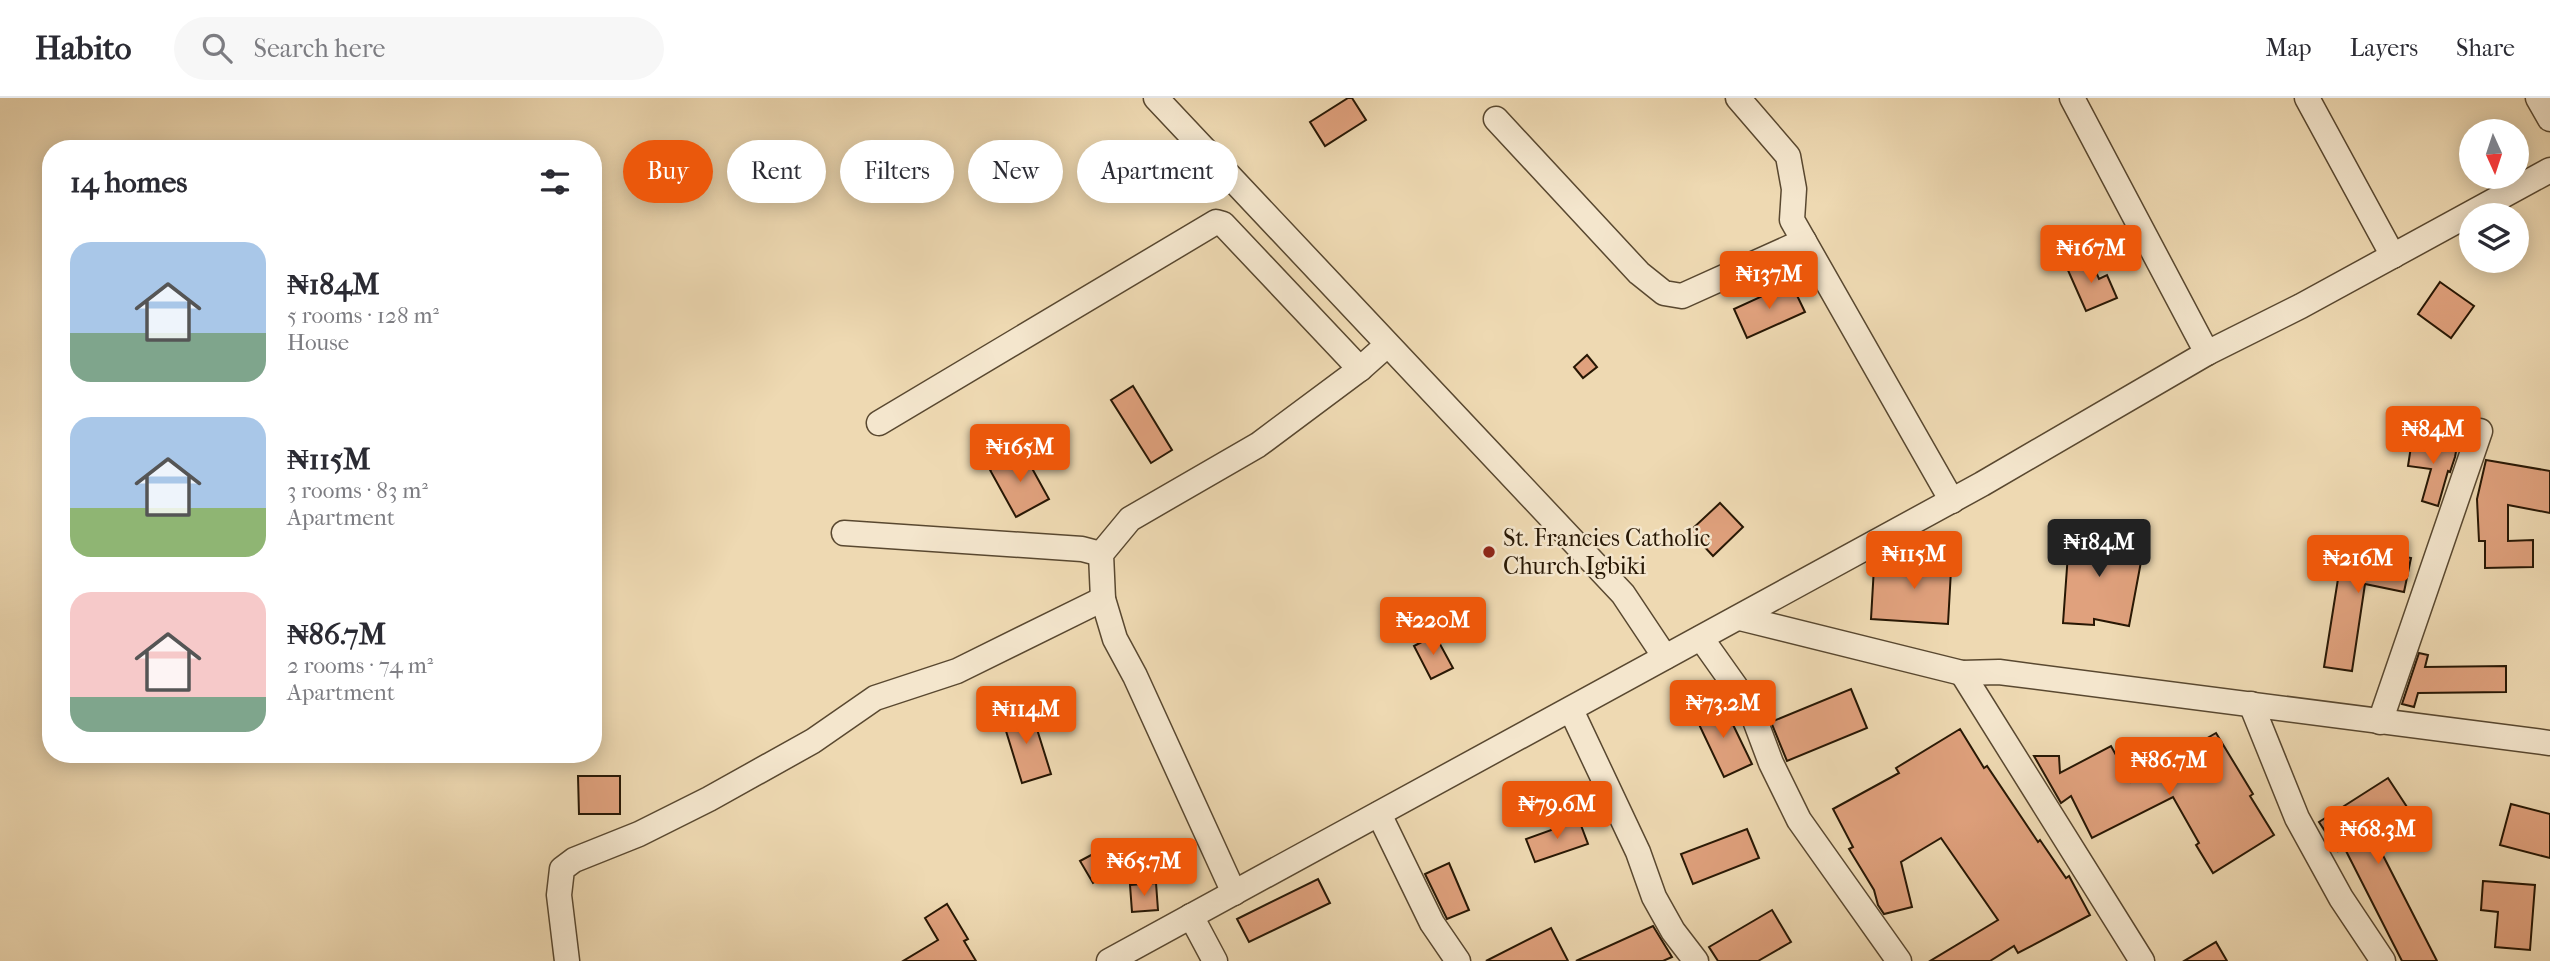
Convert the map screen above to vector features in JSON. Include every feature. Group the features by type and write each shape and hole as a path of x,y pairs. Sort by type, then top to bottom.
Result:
{"street":[{"path":"1156,98 1623,594 1665,657"},
{"path":"1738,98 1788,156 1794,190 1792,220 1952,501"},
{"path":"2072,98 2207,353"},
{"path":"2307,98 2393,256"},
{"path":"2538,98 2550,119"},
{"path":"1496,119 1639,273 1664,293 1682,296 1804,241"},
{"path":"1109,961 1952,501 2207,353 2301,306 2550,170"},
{"path":"879,423 1216,222 1223,224 1360,369"},
{"path":"1234,892 1135,676 1115,639 1103,599 1101,554 1130,519 1258,444 1360,369 1387,345"},
{"path":"2380,722 2480,431"},
{"path":"844,533 1082,549 1101,554"},
{"path":"567,961 559,895 562,869 574,860 639,834 709,799 813,741 875,698 957,671 1103,599"},
{"path":"1740,618 1962,673 1999,672 2550,743"},
{"path":"1702,638 1750,707 1771,763 1799,820 1899,961"},
{"path":"1962,673 2143,961"},
{"path":"2251,704 2297,818 2341,898 2383,961"},
{"path":"1571,710 1638,852 1654,897 1673,931 1696,961"},
{"path":"1379,814 1432,923 1458,961"},
{"path":"1191,916 1215,961"}],"building":[{"path":"1352,98 1366,120 1325,146 1310,122"},
{"path":"2090,258 2099,279 2107,275 2117,298 2086,311 2067,268"},
{"path":"2440,282 2474,306 2451,338 2418,314"},
{"path":"1791,283 1805,312 1747,338 1734,309"},
{"path":"1587,355 1597,367 1583,378 1574,367"},
{"path":"1133,386 1172,450 1151,463 1111,400"},
{"path":"2412,440 2457,446 2438,506 2422,501 2431,469 2408,466"},
{"path":"1023,452 1049,499 1016,517 990,470"},
{"path":"2486,460 2550,471 2550,513 2508,505 2508,541 2533,540 2533,567 2485,568 2485,541 2479,541 2477,499"},
{"path":"1720,503 1743,527 1713,556 1690,531"},
{"path":"2070,526 2101,528 2100,543 2143,551 2129,626 2094,619 2094,625 2063,623"},
{"path":"2335,543 2411,558 2404,592 2365,584 2352,671 2324,667 2338,579 2328,577"},
{"path":"1922,551 1952,552 1948,624 1871,619 1874,567 1921,569"},
{"path":"1435,635 1453,668 1431,679 1414,646"},
{"path":"2419,653 2428,655 2425,667 2506,666 2506,692 2418,693 2414,707 2402,704"},
{"path":"1851,689 1867,728 1787,761 1771,722"},
{"path":"1722,702 1752,764 1724,777 1695,716"},
{"path":"1031,710 1051,774 1022,783 1002,718"},
{"path":"1960,729 1984,768 1987,766 2038,842 2040,840 2066,878 2069,876 2090,915 2018,953 2014,946 1990,961 1930,961 1998,920 1941,838 1901,862 1912,907 1884,914 1874,890 1849,849 1853,847 1833,809 1899,773 1896,768"},
{"path":"2216,733 2274,835 2213,873 2173,797 2092,838 2071,796 2061,803 2034,756 2059,756 2060,773 2111,746 2131,782"},
{"path":"578,776 620,776 620,814 579,814"},
{"path":"2388,778 2407,807 2370,830 2437,961 2402,961 2344,847 2338,851 2319,822"},
{"path":"2511,804 2550,814 2550,858 2500,845"},
{"path":"1579,820 1588,844 1535,862 1526,839"},
{"path":"1747,829 1759,858 1693,884 1681,854"},
{"path":"1108,846 1120,846 1119,868 1093,883 1080,861"},
{"path":"1449,863 1469,910 1447,919 1425,874"},
{"path":"1318,879 1330,903 1249,942 1237,919"},
{"path":"2483,881 2535,885 2530,950 2495,947 2498,912 2481,910"},
{"path":"1156,883 1158,910 1132,912 1130,885"},
{"path":"947,904 968,939 964,941 976,961 903,961 938,940 925,918"},
{"path":"1772,910 1791,942 1758,961 1718,961 1709,947"},
{"path":"1653,926 1672,957 1663,961 1576,961"},
{"path":"1551,928 1568,961 1486,961"},
{"path":"2216,942 2227,961 2184,961"}],"place":[{"name":"St. Francies Catholic Church Igbiki","path":"1489,552"}]}
